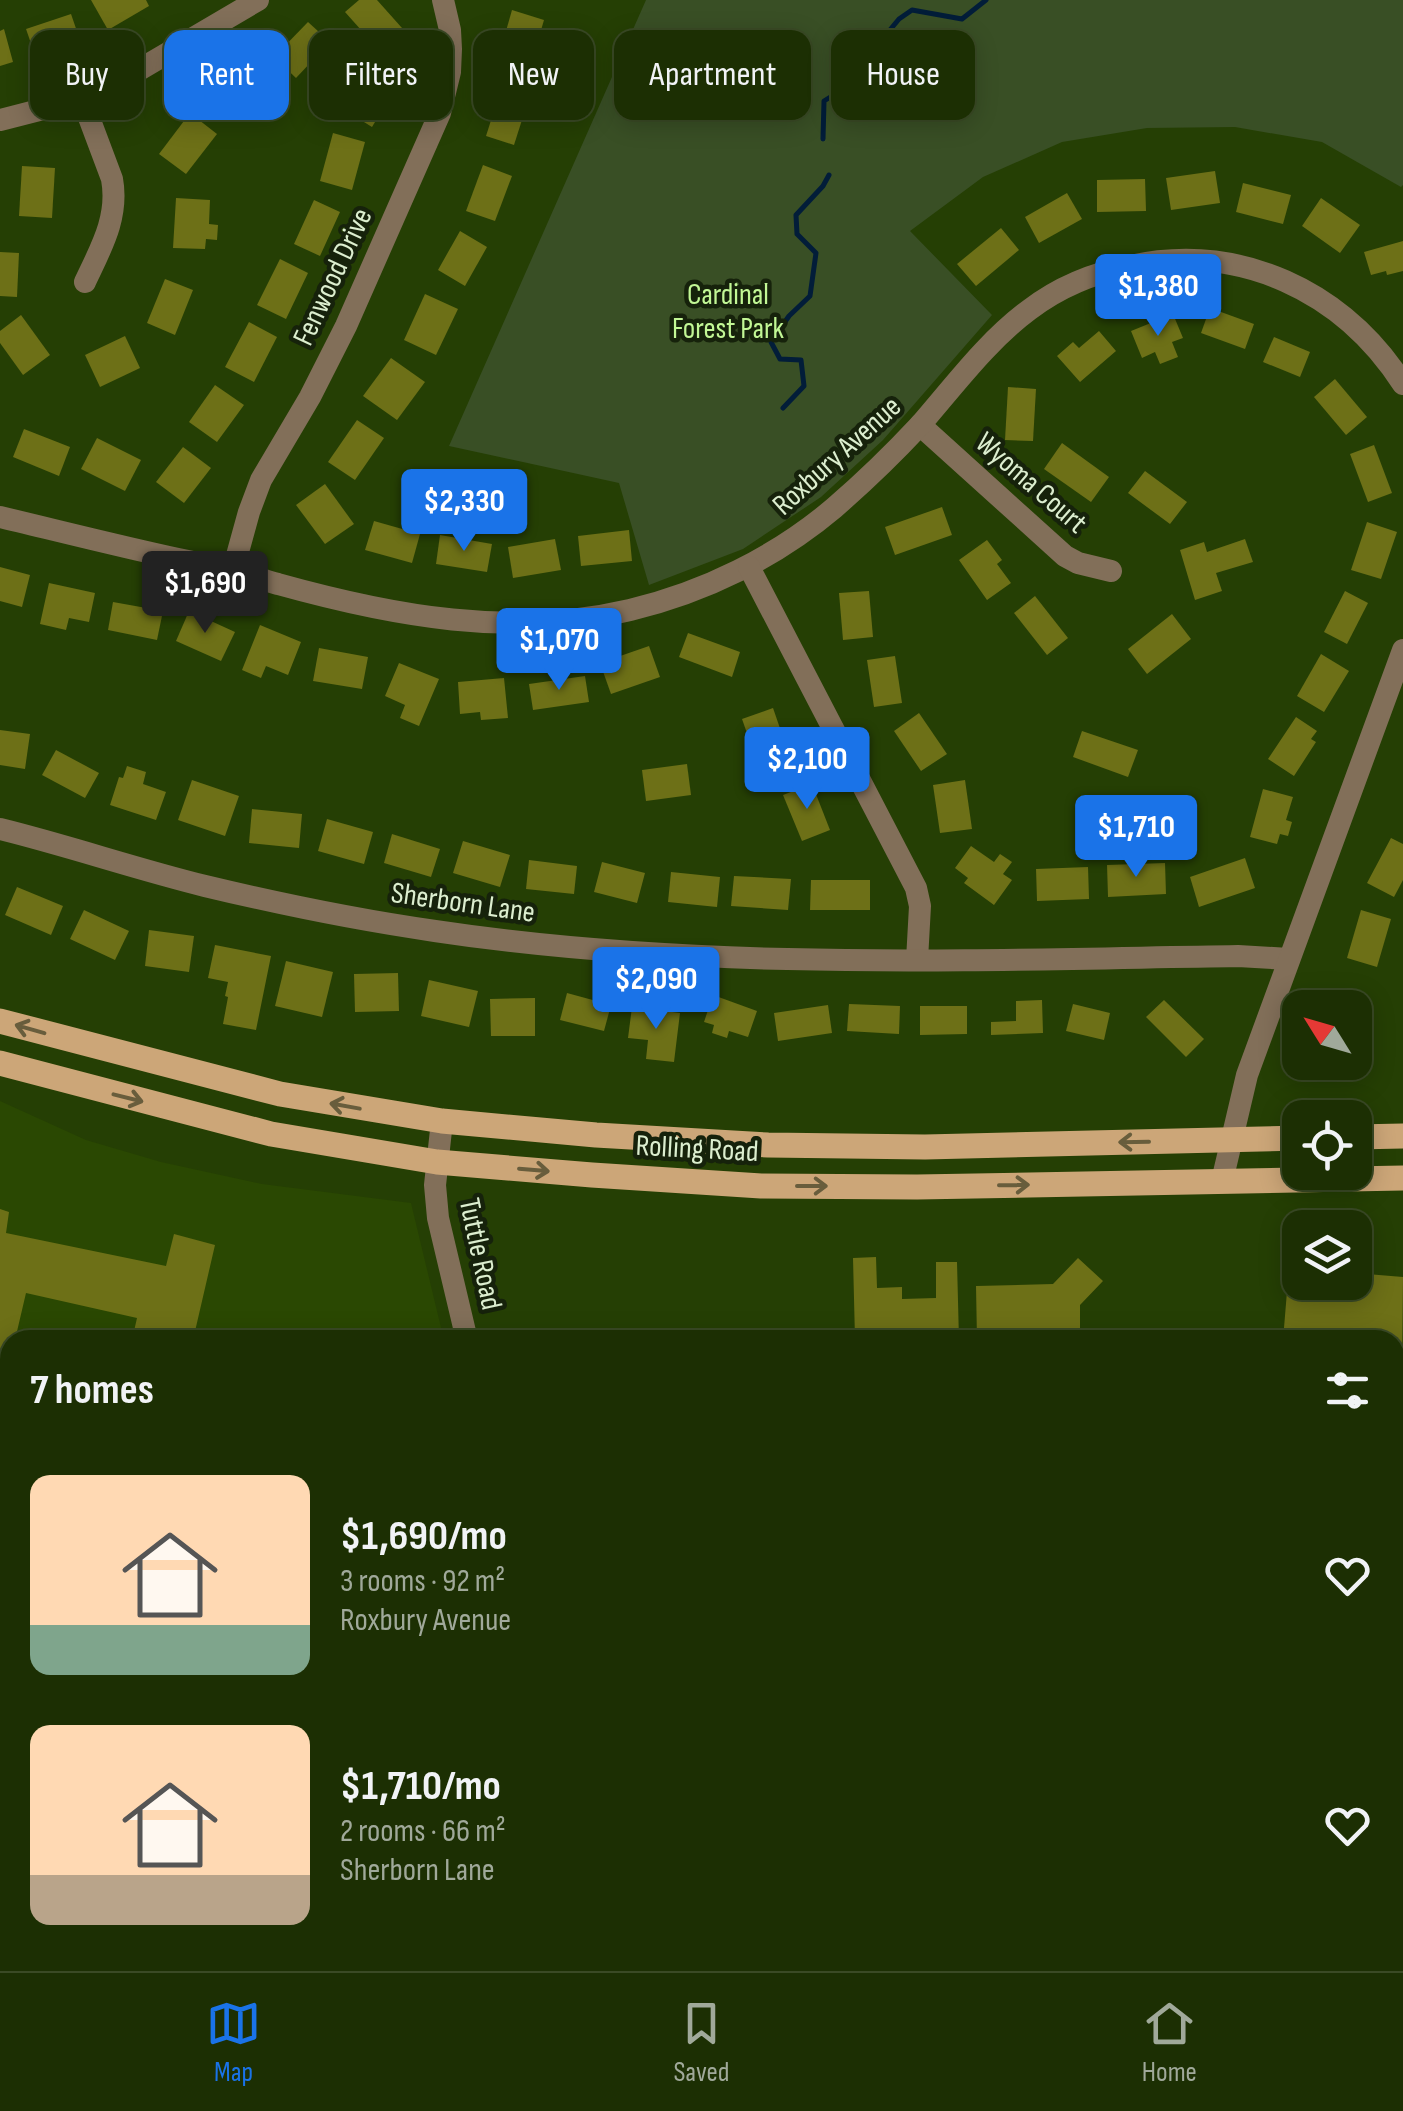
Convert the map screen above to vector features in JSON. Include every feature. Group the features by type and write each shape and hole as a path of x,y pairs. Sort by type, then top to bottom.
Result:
{"main road":[{"name":"Rolling Road","path":"0,1020 280,1094 442,1121 768,1145 925,1147 1282,1139"},
{"name":"Rolling Road","path":"0,1063 271,1134 437,1162 761,1186 1403,1178"},
{"path":"1372,1137 1403,1136"}],"street":[{"path":"144,66 258,0"},
{"name":"Fenwood Drive","path":"233,570 261,480 346,326 440,114 451,49 443,0"},
{"path":"0,120 30,114"},
{"path":"85,282 110,228 114,208 112,179 90,120"},
{"name":"Roxbury Avenue","path":"0,516 404,614 454,622 568,621 672,598 749,567 802,533 886,460 1011,324 1030,308 1085,278 1149,262 1180,259 1216,261 1282,279 1338,311 1396,357 1403,384"},
{"name":"Wyoma Court","path":"920,425 1065,556 1111,571"},
{"path":"749,567 916,888 920,906 917,960"},
{"path":"1222,1181 1247,1075 1403,650"},
{"name":"Sherborn Lane","path":"0,829 205,886 370,921 566,948 774,960 1238,956 1288,959"},
{"name":"Tuttle Road","path":"442,1121 435,1185 438,1218 466,1330"}],"shaded area":[{"path":"0,1101 86,1140 161,1162 262,1184 411,1203 442,1330 0,1330"}],"green space":[{"name":"Cardinal Forest Park","path":"646,0 1403,0 1403,185 1322,142 1235,127 1147,128 1062,142 983,177 910,231 992,315 883,440 821,497 743,549 649,585 619,483 449,446 614,72 614,120 811,120 811,30 633,30"}],"building":[{"path":"91,0 146,0 149,6 108,30"},
{"path":"359,0 377,0 402,28 361,30 345,12"},
{"path":"512,10 544,20 541,30 506,30"},
{"path":"71,14 77,30 30,30 30,41 26,29"},
{"path":"308,22 317,30 309,30 309,64 296,78 289,71 289,42"},
{"path":"4,29 13,62 0,66 0,31"},
{"path":"185,120 199,120 217,134 186,174 159,154"},
{"path":"491,120 522,120 514,145 486,136"},
{"path":"333,133 365,142 352,190 320,181"},
{"path":"483,165 512,176 495,221 466,211"},
{"path":"22,166 55,168 52,218 19,216"},
{"path":"1215,171 1220,203 1171,210 1166,178"},
{"path":"1145,179 1146,211 1097,212 1097,180"},
{"path":"1243,183 1291,195 1283,224 1236,212"},
{"path":"1067,193 1082,219 1039,243 1025,217"},
{"path":"176,198 210,200 209,224 218,225 217,240 206,239 205,249 173,248"},
{"path":"1321,198 1360,225 1340,253 1302,226"},
{"path":"314,200 340,212 320,256 294,244"},
{"path":"1001,228 1019,250 976,286 957,264"},
{"path":"460,231 487,247 465,286 438,270"},
{"path":"1403,241 1403,271 1371,275 1364,252"},
{"path":"0,252 19,253 17,297 0,296"},
{"path":"280,259 308,273 286,319 257,305"},
{"path":"165,279 193,290 175,335 147,323"},
{"path":"425,294 458,309 436,355 404,340"},
{"path":"1210,308 1254,324 1245,349 1201,333"},
{"path":"1173,314 1183,338 1172,342 1178,357 1160,364 1155,352 1142,358 1131,331"},
{"path":"21,315 50,355 23,375 0,343 0,331"},
{"path":"249,322 277,337 254,382 225,367"},
{"path":"1099,331 1116,351 1080,382 1057,356 1073,342 1079,348"},
{"path":"125,336 140,368 100,387 85,355"},
{"path":"1274,337 1310,352 1300,377 1263,362"},
{"path":"391,358 425,382 397,420 363,396"},
{"path":"1335,379 1367,417 1346,435 1314,397"},
{"path":"215,385 244,405 217,442 189,422"},
{"path":"1008,387 1036,389 1033,441 1005,440"},
{"path":"357,420 384,438 355,480 328,462"},
{"path":"24,429 70,447 59,476 13,457"},
{"path":"97,438 141,460 125,491 81,469"},
{"path":"1062,443 1109,477 1091,502 1044,469"},
{"path":"1374,445 1392,493 1368,502 1350,454"},
{"path":"183,447 211,468 184,503 156,482"},
{"path":"1145,471 1187,502 1170,524 1128,493"},
{"path":"325,484 354,524 325,544 296,505"},
{"path":"942,507 952,535 895,555 885,527"},
{"path":"374,521 420,534 412,563 365,550"},
{"path":"1367,522 1397,532 1381,579 1351,570"},
{"path":"629,530 632,561 581,566 578,536"},
{"path":"440,535 492,544 487,572 436,564"},
{"path":"555,539 561,570 513,578 508,547"},
{"path":"1245,539 1253,562 1216,573 1222,591 1195,600 1180,550 1204,542 1207,552"},
{"path":"987,540 1002,560 997,564 1011,583 987,600 959,560"},
{"path":"0,567 30,575 22,607 0,601"},
{"path":"49,583 95,593 89,622 69,618 66,630 40,624"},
{"path":"869,591 873,637 843,640 839,593"},
{"path":"1345,591 1368,603 1347,644 1324,632"},
{"path":"1035,596 1068,638 1047,655 1014,613"},
{"path":"113,602 163,611 157,640 108,630"},
{"path":"189,611 235,632 221,661 176,641"},
{"path":"1172,614 1191,639 1147,674 1128,649"},
{"path":"260,625 301,642 288,675 266,666 261,678 242,670"},
{"path":"688,633 740,652 732,677 679,657"},
{"path":"649,646 660,677 611,694 600,663"},
{"path":"319,648 368,657 362,689 313,681"},
{"path":"1321,654 1349,671 1324,712 1297,696"},
{"path":"895,656 902,703 874,707 867,660"},
{"path":"399,663 439,679 419,726 400,718 405,705 385,696"},
{"path":"585,676 589,702 533,710 529,684"},
{"path":"504,678 508,718 481,720 480,712 460,714 458,682"},
{"path":"773,708 792,763 761,773 742,719"},
{"path":"919,713 947,754 921,771 894,731"},
{"path":"1296,717 1317,731 1311,739 1316,742 1294,776 1268,759"},
{"path":"0,730 30,734 25,769 0,765"},
{"path":"1082,731 1138,750 1128,777 1073,757"},
{"path":"56,750 99,773 85,798 42,775"},
{"path":"687,764 691,795 646,801 642,770"},
{"path":"127,766 146,772 143,784 166,792 156,820 110,805"},
{"path":"192,780 239,796 225,836 178,820"},
{"path":"965,780 972,829 940,833 933,785"},
{"path":"812,784 830,830 802,841 783,795"},
{"path":"1263,789 1293,797 1286,820 1292,822 1288,836 1280,834 1277,844 1250,837"},
{"path":"252,809 302,814 299,848 249,843"},
{"path":"327,819 373,832 364,864 318,851"},
{"path":"392,834 440,849 431,877 384,863"},
{"path":"1391,838 1403,844 1403,880 1394,897 1367,883"},
{"path":"463,841 510,855 500,887 453,873"},
{"path":"971,846 994,862 1000,854 1012,862 1003,874 1012,880 994,905 964,883 968,878 955,868"},
{"path":"1245,858 1255,888 1199,907 1190,877"},
{"path":"529,860 577,866 574,894 526,889"},
{"path":"602,862 645,873 637,903 594,892"},
{"path":"1165,863 1166,894 1108,897 1107,865"},
{"path":"1088,867 1089,899 1037,901 1036,869"},
{"path":"671,872 720,877 717,907 668,902"},
{"path":"734,876 791,879 788,910 731,906"},
{"path":"811,880 870,880 870,910 810,910"},
{"path":"17,887 63,906 51,935 5,915"},
{"path":"84,910 129,931 115,960 70,939"},
{"path":"1361,910 1391,919 1377,967 1347,958"},
{"path":"149,930 194,936 189,972 145,966"},
{"path":"215,945 271,956 256,1030 223,1024 228,982 208,978"},
{"path":"286,961 333,972 322,1017 275,1006"},
{"path":"398,973 399,1011 355,1012 354,974"},
{"path":"429,980 478,991 469,1027 421,1016"},
{"path":"567,993 611,1005 604,1031 560,1020"},
{"path":"713,995 757,1011 748,1037 729,1031 727,1038 712,1033 714,1025 704,1022"},
{"path":"535,998 535,1036 491,1036 490,999"},
{"path":"1042,1000 1043,1033 991,1035 991,1022 1016,1021 1016,1001"},
{"path":"1164,1000 1204,1039 1186,1057 1146,1017"},
{"path":"849,1004 900,1006 899,1034 847,1031"},
{"path":"1073,1004 1110,1013 1104,1040 1066,1031"},
{"path":"828,1005 832,1033 778,1041 774,1013"},
{"path":"920,1006 967,1006 967,1034 920,1035"},
{"path":"632,1007 680,1013 674,1062 646,1059 648,1040 628,1038"},
{"path":"0,1209 9,1212 6,1233 166,1266 174,1234 215,1245 195,1330 134,1330 137,1318 26,1293 17,1330 0,1330"},
{"path":"876,1257 877,1288 902,1287 902,1299 936,1298 936,1262 957,1262 959,1330 855,1330 853,1258"},
{"path":"1078,1258 1103,1281 1080,1305 1080,1330 977,1330 976,1286 1053,1284"},
{"path":"1372,1274 1403,1277 1402,1330 1284,1330 1286,1300 1372,1300"}],"waterway":[{"path":"823,139 824,101 848,86 845,64 875,48 899,19 912,10 962,19 986,0"},
{"path":"783,408 804,386 801,360 780,359 771,342 789,316 810,296 816,253 797,234 796,215 829,175"}]}
